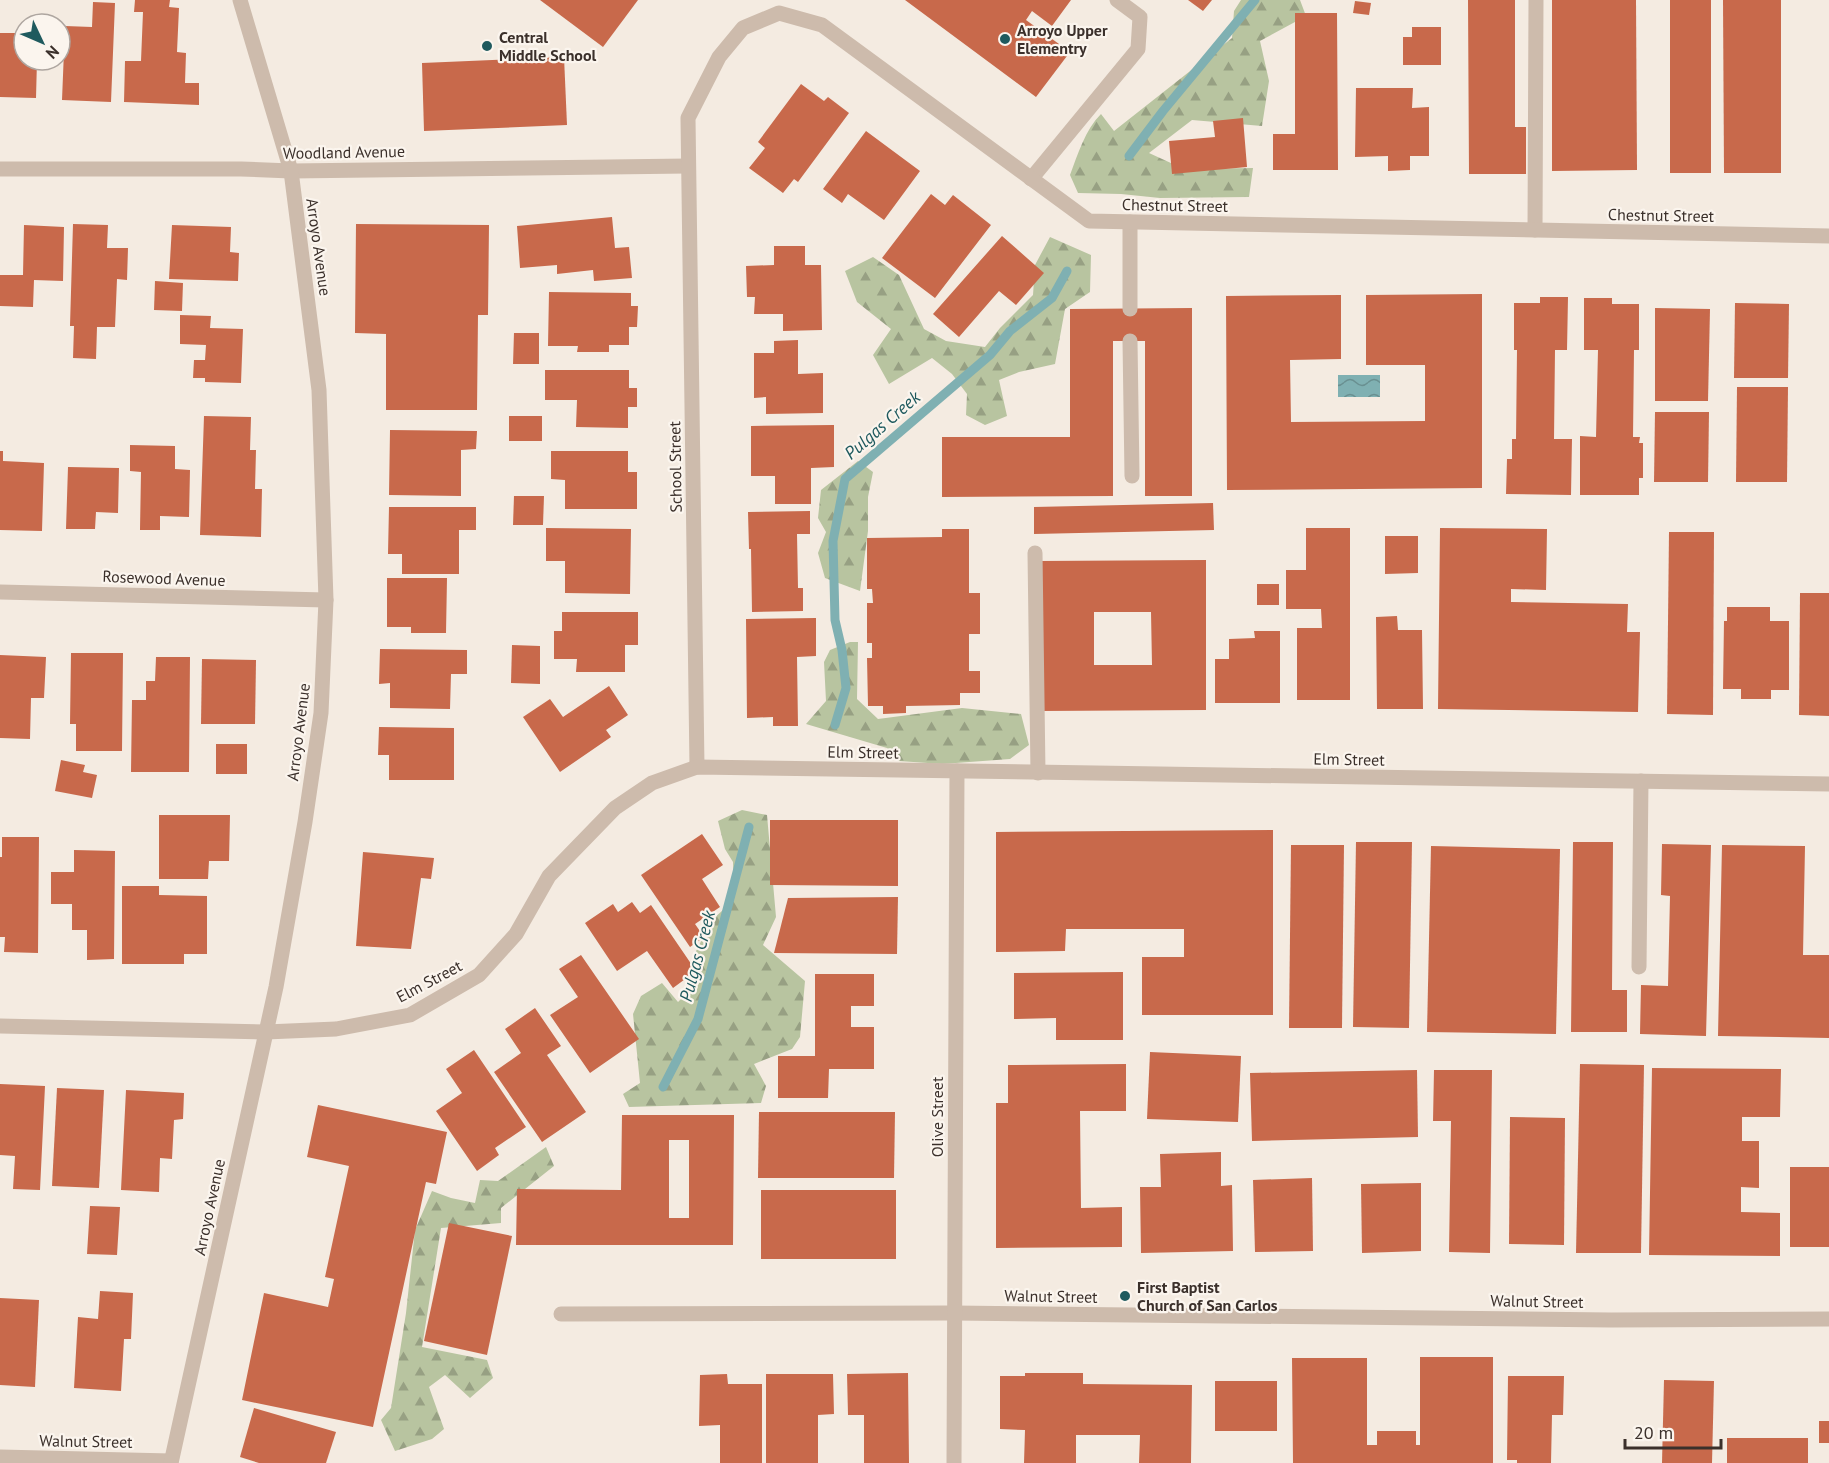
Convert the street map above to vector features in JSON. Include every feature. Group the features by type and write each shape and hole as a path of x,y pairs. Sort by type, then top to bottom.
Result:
{"street":[{"name":"Arroyo Avenue","path":"171,1462 276,987 305,822 321,713 326,600 319,390 291,171 240,0"},
{"path":"1031,179 1138,49 1140,17 1117,0"},
{"path":"1535,231 1536,0"},
{"name":"Chestnut Street","path":"688,166 688,118 719,57 743,28 779,13 822,25 1089,221 1829,236"},
{"name":"Woodland Avenue","path":"0,169 291,171 688,166"},
{"name":"School Street","path":"688,166 697,767"},
{"path":"1130,222 1130,309"},
{"path":"1130,340 1132,476"},
{"path":"1035,553 1038,773"},
{"name":"Rosewood Avenue","path":"0,592 326,600"},
{"name":"Elm Street","path":"0,1026 266,1032 336,1029 410,1015 479,975 516,934 549,876 615,808 652,783 697,767 1829,784"},
{"name":"Olive Street","path":"954,1463 957,771"},
{"path":"1639,967 1641,781"},
{"name":"Walnut Street","path":"561,1314 954,1313 1611,1320 1829,1318"},
{"name":"Walnut Street","path":"0,1457 171,1462"}],"green space":[{"path":"1241,0 1300,0 1306,16 1260,41 1269,81 1262,126 1192,120 1149,153 1184,169 1253,168 1249,197 1160,198 1078,193 1070,175 1082,143 1095,120 1101,114 1114,131 1232,38 1234,11"},
{"path":"1050,237 1091,255 1090,292 1065,309 1055,364 1019,372 999,380 1007,416 985,425 966,415 967,394 952,374 932,358 889,384 873,355 891,329 857,302 845,271 873,257 899,275 924,329 946,341 985,347 1000,328 1033,295 1035,265"},
{"path":"858,461 873,472 868,497 868,531 860,591 825,578 818,553 826,532 818,518 821,490"},
{"path":"850,642 858,642 857,699 878,719 962,708 1021,714 1029,745 1010,759 942,764 899,761 887,748 806,724 826,701 824,662 830,650"},
{"path":"742,810 767,815 776,917 763,945 805,981 800,1037 792,1049 754,1064 766,1086 761,1103 629,1107 623,1094 640,1083 633,1014 641,996 662,983 678,1002 692,988 694,955 712,920 734,900 733,862 725,849 718,821"},
{"path":"546,1147 554,1166 501,1208 501,1223 441,1228 422,1347 487,1360 493,1378 470,1398 445,1375 429,1387 444,1429 432,1439 395,1451 381,1420 391,1408 406,1313 415,1230 432,1191 475,1203 480,1180 498,1181"}],"water":[{"path":"1338,375 1380,375 1380,397 1338,397"}],"building":[{"path":"135,0 170,0 169,7 179,8 177,52 186,53 185,83 199,83 199,105 124,102 125,61 141,61 143,12 134,12"},
{"path":"540,0 638,0 603,47"},
{"name":"Arroyo Upper Elementry","path":"905,0 1071,0 1052,26 1032,11 1026,20 1070,52 1036,97"},
{"path":"1188,0 1212,0 1203,11"},
{"path":"1468,0 1515,0 1515,127 1526,127 1526,174 1469,174"},
{"path":"1552,0 1636,0 1637,170 1552,171"},
{"path":"1670,0 1711,0 1711,173 1670,173"},
{"path":"1723,0 1781,0 1781,173 1724,173"},
{"path":"1355,1 1371,3 1369,15 1353,13"},
{"path":"93,2 115,3 111,102 62,100 63,72 72,72 72,26 92,27"},
{"path":"1295,13 1337,13 1338,170 1273,170 1273,134 1295,134"},
{"path":"1412,27 1441,27 1441,65 1403,65 1403,37 1412,37"},
{"path":"0,33 12,33 12,72 37,72 36,98 0,97"},
{"path":"564,57 567,125 424,131 422,63"},
{"path":"801,84 824,101 828,97 849,113 798,182 794,179 783,193 749,168 765,148 758,142"},
{"path":"1356,88 1413,88 1412,108 1429,107 1429,156 1410,156 1410,170 1388,171 1388,156 1355,157"},
{"path":"1243,118 1247,167 1172,174 1169,141 1215,137 1213,121"},
{"path":"866,131 920,171 884,220 848,194 842,203 823,189"},
{"path":"931,194 945,205 953,195 991,225 935,298 882,258"},
{"path":"612,217 615,248 629,247 632,278 594,281 593,270 557,274 557,265 520,268 517,226"},
{"path":"73,224 108,225 107,248 128,248 127,280 117,279 115,327 97,327 96,359 73,358 74,326 70,326"},
{"path":"356,224 489,225 488,315 478,315 477,410 386,410 386,334 355,333"},
{"path":"24,225 64,227 63,281 34,280 33,307 0,306 0,275 23,275"},
{"path":"172,225 231,227 230,252 239,253 238,281 169,279"},
{"path":"1002,236 1044,273 1016,305 999,291 959,337 933,314"},
{"path":"774,246 805,246 805,265 821,265 822,330 783,331 783,314 754,314 755,297 747,297 746,266 774,265"},
{"path":"155,281 183,283 182,311 154,310"},
{"path":"549,292 631,293 631,306 638,306 637,327 629,327 629,345 609,345 609,352 577,352 578,346 548,346"},
{"path":"1482,294 1482,488 1227,490 1226,296 1341,295 1341,359 1290,360 1291,422 1425,421 1425,365 1366,365 1366,295"},
{"path":"1540,297 1568,297 1567,350 1555,350 1554,439 1572,439 1571,495 1506,494 1507,459 1512,459 1512,439 1516,439 1517,350 1514,350 1514,303 1540,303"},
{"path":"1584,298 1612,298 1612,304 1639,304 1639,350 1634,350 1633,437 1640,437 1639,443 1643,443 1643,478 1639,478 1639,495 1580,495 1580,436 1596,437 1598,350 1584,350"},
{"path":"1735,303 1789,304 1788,378 1734,378"},
{"path":"1192,308 1192,496 1145,496 1145,341 1113,341 1113,496 942,497 942,437 1070,437 1070,309"},
{"path":"1655,308 1710,309 1708,401 1655,401"},
{"path":"180,315 211,316 210,328 243,329 241,383 205,382 205,378 193,378 194,360 205,360 206,345 180,344"},
{"path":"514,333 539,333 539,364 513,364"},
{"path":"798,340 798,374 823,373 823,413 766,414 766,397 754,398 754,353 774,353 774,341"},
{"path":"545,370 629,370 629,388 637,388 637,407 628,407 628,428 576,427 577,400 545,400"},
{"path":"1737,387 1788,387 1787,482 1736,482"},
{"path":"1655,412 1709,412 1708,482 1654,482"},
{"path":"204,416 251,417 250,450 256,450 255,489 262,489 261,537 200,535"},
{"path":"509,416 542,416 542,441 509,441"},
{"path":"834,425 834,467 811,468 811,504 775,504 775,476 751,476 751,426"},
{"path":"390,430 477,431 476,449 461,450 461,496 389,495"},
{"path":"130,445 175,446 175,469 190,470 189,517 160,516 160,530 140,530 141,472 130,471"},
{"path":"0,451 3,451 3,461 44,463 42,531 0,530"},
{"path":"551,451 628,451 628,472 637,472 637,509 565,509 565,480 551,479"},
{"path":"68,467 119,468 118,513 96,512 95,529 66,529"},
{"path":"514,496 544,496 543,525 513,525"},
{"path":"1213,503 1214,530 1034,534 1034,507"},
{"path":"389,507 476,507 476,530 459,530 459,574 402,574 402,554 388,554"},
{"path":"810,511 810,534 797,534 798,588 803,588 803,611 752,612 748,512"},
{"path":"546,528 631,529 630,594 565,593 565,561 546,561"},
{"path":"1306,528 1350,528 1350,700 1297,700 1297,628 1322,628 1321,609 1286,609 1286,570 1306,570"},
{"path":"1440,528 1547,529 1546,590 1511,589 1511,602 1628,604 1627,632 1640,632 1638,712 1438,709"},
{"path":"942,529 969,529 969,593 980,593 980,634 969,634 969,671 980,671 980,693 960,693 960,705 906,706 906,713 883,714 883,706 868,706 867,658 872,658 872,643 867,643 867,603 873,603 872,589 867,589 867,538 942,537"},
{"path":"1669,532 1714,532 1713,715 1667,714"},
{"path":"1385,536 1418,536 1418,573 1385,574"},
{"path":"1206,560 1206,710 1041,711 1040,561","holes":["1094,612 1151,612 1152,665 1094,665"]},
{"path":"387,578 447,578 446,633 411,633 411,627 387,627"},
{"path":"1257,584 1279,584 1279,605 1257,605"},
{"path":"1800,593 1829,593 1829,716 1799,715"},
{"path":"1727,607 1770,607 1770,621 1789,621 1789,690 1771,690 1771,699 1741,699 1741,689 1723,689 1724,621 1727,621"},
{"path":"562,612 638,612 638,645 625,645 625,672 576,672 577,659 554,659 554,631 562,631"},
{"path":"1397,616 1398,630 1422,630 1423,709 1377,709 1376,617"},
{"path":"816,618 816,656 797,657 798,726 773,726 773,717 747,718 746,619"},
{"path":"1254,631 1280,631 1280,703 1215,703 1215,659 1229,659 1229,639 1255,638"},
{"path":"512,645 540,646 540,684 511,683"},
{"path":"380,649 467,650 467,674 451,674 450,709 390,708 390,683 379,684"},
{"path":"71,653 123,653 122,751 76,751 76,724 70,724"},
{"path":"0,655 46,657 44,698 31,698 30,739 0,738"},
{"path":"156,657 190,657 189,772 131,772 132,700 146,700 146,681 155,681"},
{"path":"202,659 256,660 255,724 201,724"},
{"path":"609,686 628,715 606,730 611,737 560,772 523,717 550,699 563,717"},
{"path":"379,727 454,728 454,780 389,780 389,755 378,755"},
{"path":"216,744 247,744 247,774 216,774"},
{"path":"61,760 85,765 83,772 97,775 92,798 55,791"},
{"path":"159,815 230,815 229,861 209,861 208,879 159,879"},
{"path":"770,820 898,820 898,886 770,885"},
{"path":"1273,830 1273,1015 1142,1015 1142,957 1184,957 1184,929 1066,929 1065,951 996,952 996,832"},
{"path":"702,834 723,865 702,879 720,907 695,924 704,937 690,947 641,875"},
{"path":"2,837 39,837 38,953 4,952 5,937 0,937"},
{"path":"1356,842 1412,842 1409,1028 1353,1027"},
{"path":"1573,842 1613,842 1612,990 1627,990 1627,1032 1571,1032"},
{"path":"1662,844 1711,845 1706,1036 1640,1034 1641,985 1668,986 1670,896 1661,895"},
{"path":"1291,845 1344,845 1342,1028 1289,1028"},
{"path":"1722,845 1805,846 1803,955 1829,955 1829,1038 1718,1036"},
{"path":"1431,846 1560,849 1556,1034 1427,1032"},
{"path":"74,850 115,851 114,959 87,960 87,930 72,930 72,904 51,904 51,872 74,872"},
{"path":"363,852 434,858 431,879 421,878 411,949 356,946"},
{"path":"122,886 159,886 159,895 207,896 207,954 184,954 184,964 122,964"},
{"path":"898,897 897,954 774,953 788,898"},
{"path":"632,902 640,913 651,905 696,971 673,988 647,951 617,971 585,923 613,904 618,912"},
{"path":"581,955 639,1039 590,1073 550,1015 578,997 559,969"},
{"path":"1123,972 1123,1040 1056,1040 1056,1018 1014,1019 1014,973"},
{"path":"815,974 874,974 874,1006 851,1006 851,1027 874,1027 874,1069 829,1069 828,1098 778,1098 778,1056 815,1056"},
{"path":"535,1008 561,1046 547,1055 586,1112 542,1142 494,1072 521,1053 505,1029"},
{"path":"474,1050 526,1127 495,1148 499,1155 477,1171 436,1111 462,1093 446,1069"},
{"path":"1150,1052 1241,1056 1238,1122 1147,1119"},
{"path":"1126,1064 1126,1111 1080,1111 1081,1208 1122,1207 1122,1247 996,1248 996,1103 1008,1103 1008,1065"},
{"path":"1580,1064 1644,1065 1641,1253 1576,1253"},
{"path":"1652,1068 1781,1069 1780,1117 1742,1117 1742,1141 1759,1141 1759,1188 1741,1187 1741,1212 1780,1213 1780,1256 1649,1255"},
{"path":"1417,1070 1418,1137 1252,1141 1250,1073"},
{"path":"1434,1070 1492,1070 1490,1253 1449,1252 1451,1121 1433,1121"},
{"path":"0,1084 45,1086 40,1190 13,1189 15,1156 0,1155"},
{"path":"57,1088 104,1090 99,1188 52,1186"},
{"path":"126,1090 184,1093 183,1119 174,1120 172,1159 160,1158 159,1192 121,1190"},
{"path":"318,1105 447,1132 436,1184 426,1182 373,1427 242,1400 264,1293 328,1307 334,1279 325,1277 349,1166 307,1157"},
{"path":"759,1112 895,1112 894,1178 758,1178"},
{"path":"622,1115 734,1115 733,1245 516,1245 517,1189 621,1190","holes":["669,1140 689,1140 689,1218 669,1218"]},
{"path":"1510,1117 1565,1118 1564,1245 1509,1244"},
{"path":"1221,1152 1221,1186 1232,1185 1233,1251 1141,1253 1140,1187 1161,1187 1160,1154"},
{"path":"1790,1167 1829,1167 1829,1247 1790,1247"},
{"path":"1312,1178 1313,1251 1255,1252 1253,1180"},
{"path":"1421,1183 1421,1251 1362,1253 1361,1184"},
{"path":"761,1190 896,1190 896,1259 761,1259"},
{"path":"90,1206 120,1207 117,1255 87,1254"},
{"path":"449,1223 512,1236 487,1355 424,1341"},
{"path":"100,1291 133,1293 131,1339 124,1339 121,1391 74,1388 78,1317 98,1319"},
{"path":"0,1298 39,1300 35,1387 0,1385"},
{"path":"1420,1357 1493,1357 1493,1463 1293,1463 1292,1358 1367,1358 1367,1445 1377,1445 1377,1431 1416,1431 1416,1445 1420,1445"},
{"path":"908,1373 909,1463 864,1463 864,1415 848,1415 847,1374"},
{"path":"1025,1373 1083,1373 1083,1384 1192,1385 1191,1463 1139,1463 1140,1435 1076,1435 1076,1463 1024,1463 1025,1430 1000,1429 1000,1376 1025,1376"},
{"path":"727,1374 728,1384 762,1384 762,1463 720,1463 720,1425 699,1426 700,1375"},
{"path":"766,1374 833,1374 834,1414 818,1415 818,1463 766,1463"},
{"path":"1508,1376 1564,1376 1563,1415 1552,1415 1551,1463 1517,1463 1517,1460 1507,1460"},
{"path":"1664,1380 1714,1381 1712,1463 1662,1463"},
{"path":"1215,1381 1277,1381 1277,1431 1215,1431"},
{"path":"254,1408 336,1432 326,1463 259,1463 240,1457"},
{"path":"1819,1421 1829,1421 1829,1443 1819,1443"},
{"path":"1727,1438 1808,1438 1808,1463 1727,1463"}],"waterway":[{"name":"Pulgas Creek","path":"1129,156 1163,111 1255,0"},
{"name":"Pulgas Creek","path":"835,725 846,688 842,650 835,620 833,541 845,479 990,355 1010,331 1052,298 1067,271"},
{"name":"Pulgas Creek","path":"663,1087 698,1019 749,827"}],"place":[{"name":"Arroyo Upper Elementry","path":"1005,39"},
{"name":"Central Middle School","path":"487,46"},
{"name":"First Baptist Church of San Carlos","path":"1125,1296"}]}
